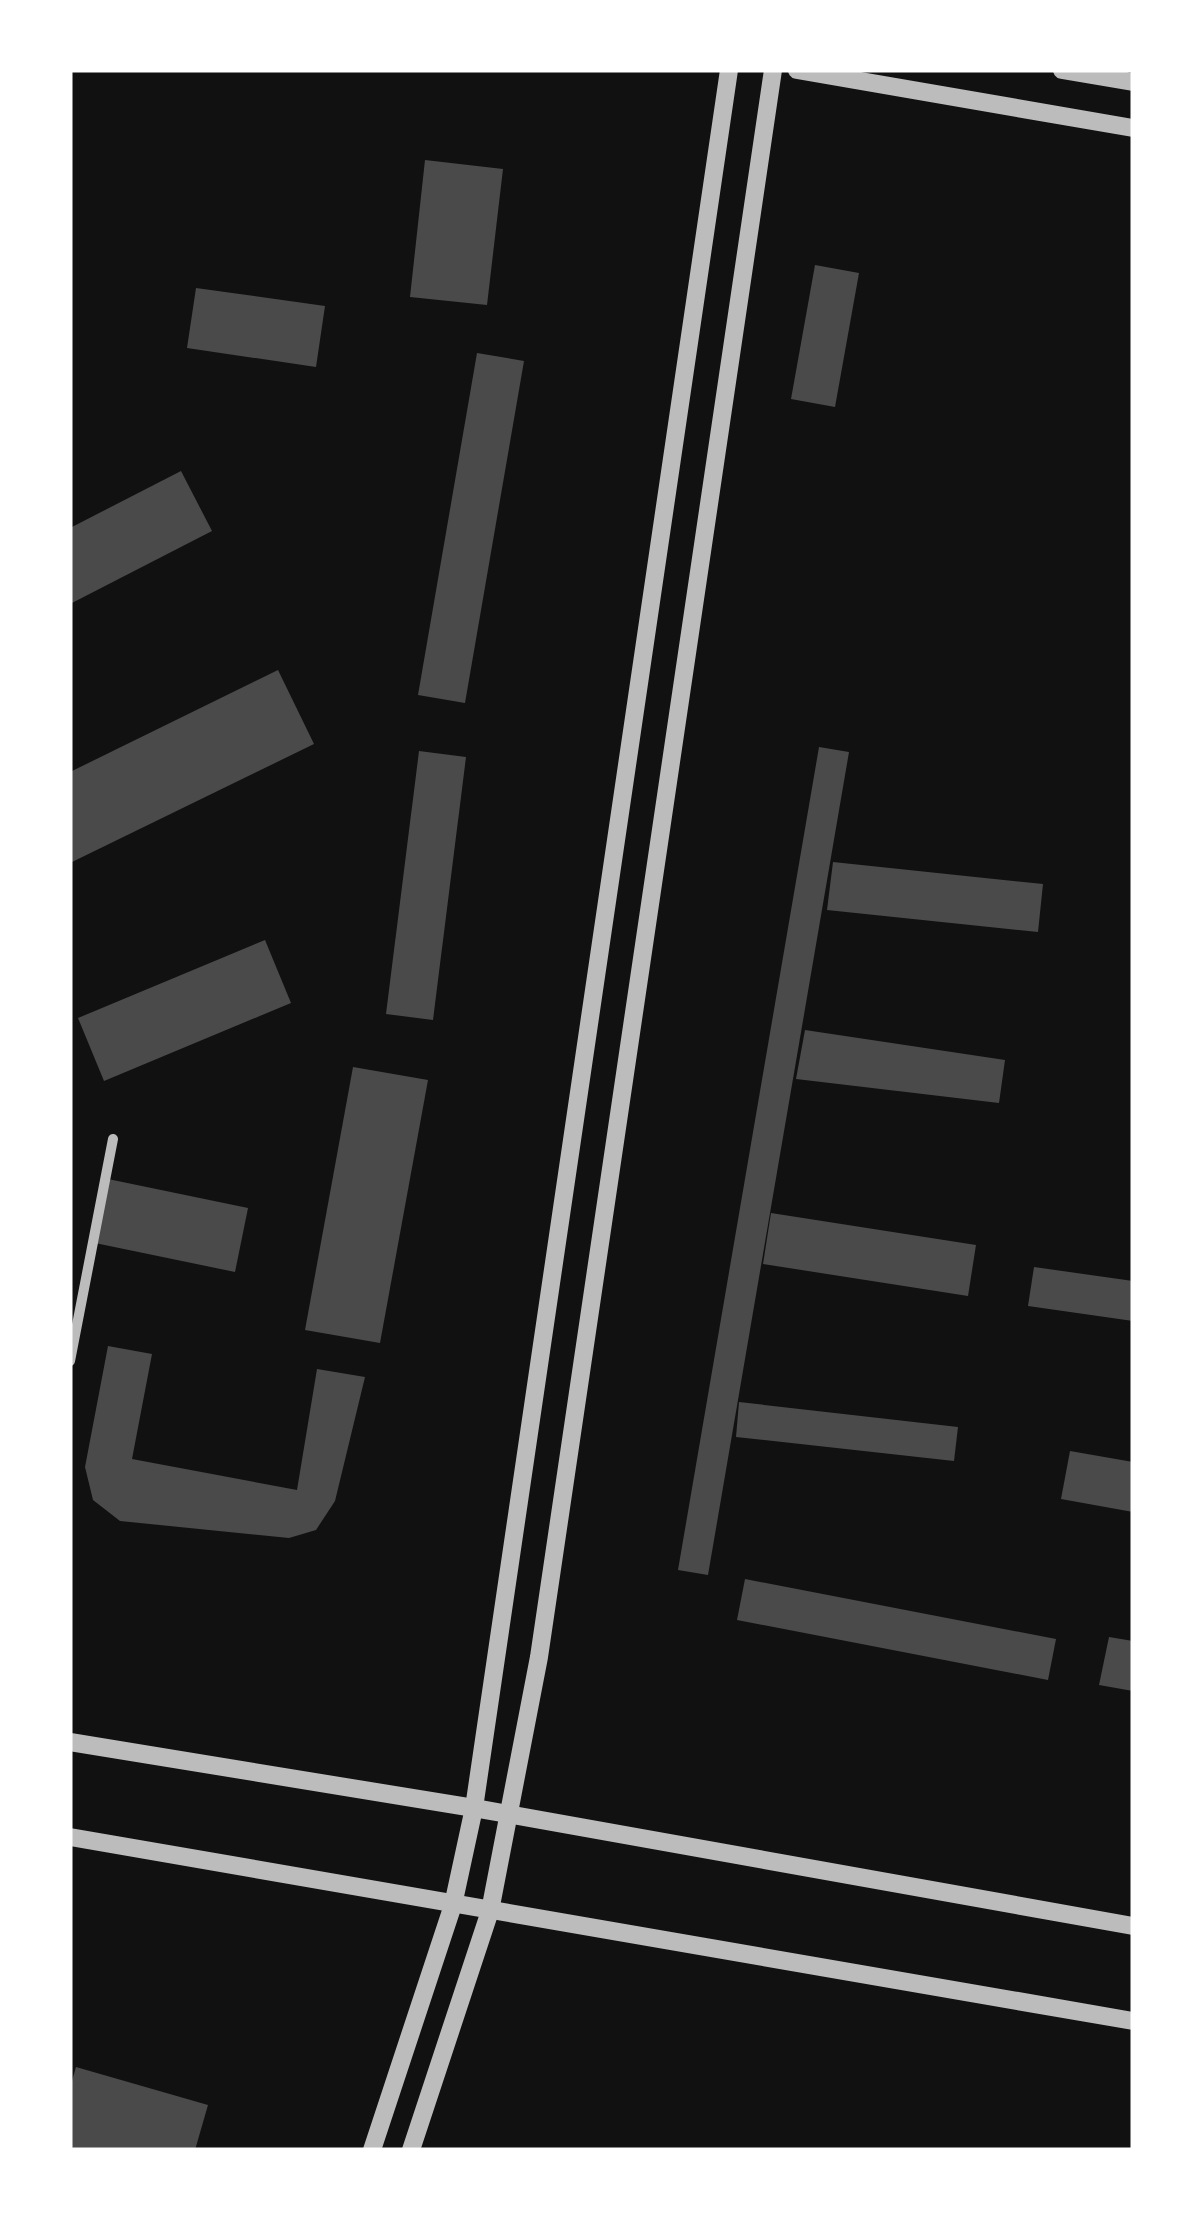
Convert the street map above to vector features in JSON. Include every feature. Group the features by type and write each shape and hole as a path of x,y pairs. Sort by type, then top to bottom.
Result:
{"street":[{"path":"372,2150 453,1905 474,1808 730,70"},
{"path":"412,2150 490,1912 542,1638 773,70"},
{"path":"797,70 1133,128"},
{"path":"1062,70 1133,82"},
{"path":"70,1362 113,1139"},
{"path":"70,1742 509,1814 1133,1926"},
{"path":"70,1837 1133,2022"}],"building":[{"path":"425,160 503,169 487,305 410,297"},
{"path":"815,265 859,273 835,407 791,399"},
{"path":"196,288 325,306 316,367 187,348"},
{"path":"477,353 524,361 465,703 418,695"},
{"path":"181,471 212,531 70,604 70,528"},
{"path":"278,670 314,744 70,863 70,772"},
{"path":"819,747 849,752 708,1575 678,1570"},
{"path":"419,751 466,757 433,1020 386,1014"},
{"path":"833,862 1043,884 1038,932 827,910"},
{"path":"265,940 291,1003 104,1081 78,1018"},
{"path":"805,1030 1005,1060 999,1103 796,1079"},
{"path":"353,1067 428,1080 380,1343 305,1330"},
{"path":"108,1179 248,1208 235,1272 95,1243"},
{"path":"771,1213 976,1245 968,1296 763,1264"},
{"path":"1034,1267 1133,1281 1133,1321 1028,1306"},
{"path":"108,1346 152,1354 132,1459 297,1490 317,1369 365,1377 335,1501 316,1530 289,1538 120,1521 93,1500 85,1467"},
{"path":"739,1402 958,1427 954,1461 736,1437"},
{"path":"1070,1451 1133,1462 1133,1512 1061,1499"},
{"path":"745,1579 1056,1639 1048,1680 737,1620"},
{"path":"1109,1637 1133,1641 1133,1691 1099,1685"},
{"path":"76,2067 208,2105 195,2150 70,2150 70,2088"}]}
